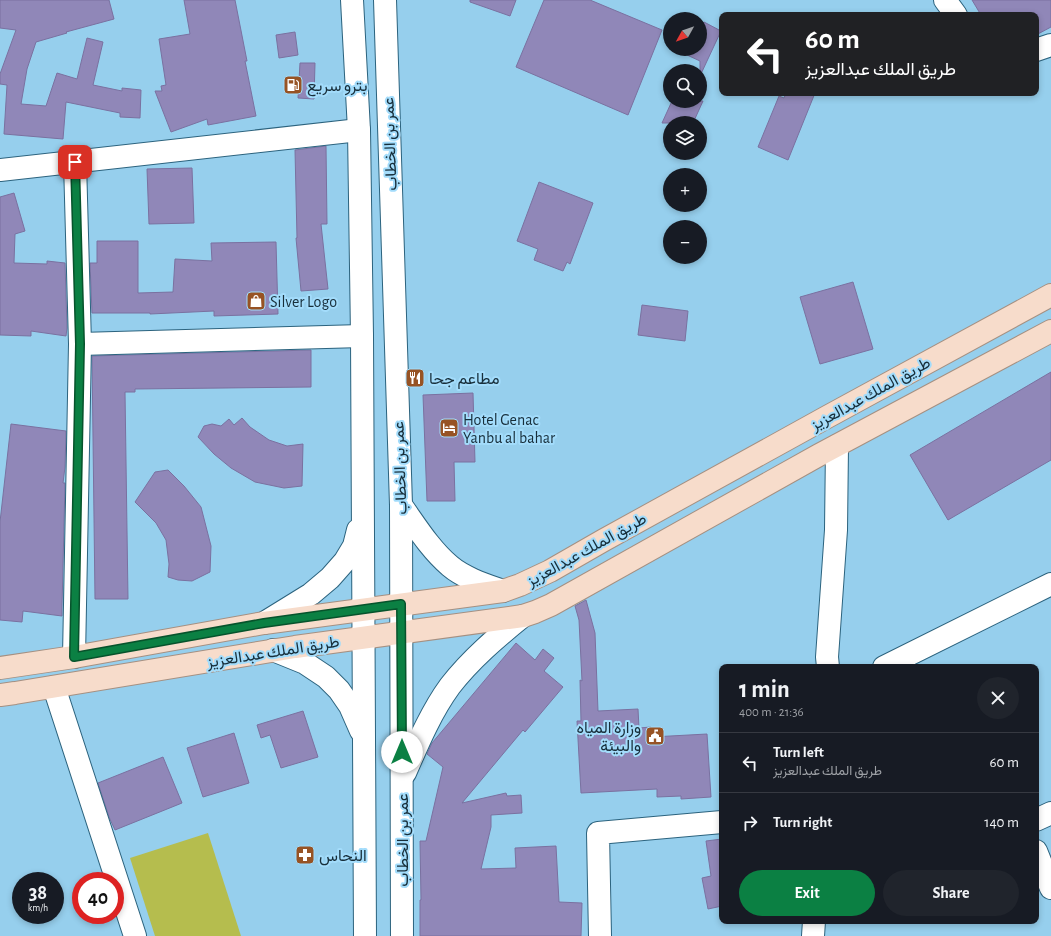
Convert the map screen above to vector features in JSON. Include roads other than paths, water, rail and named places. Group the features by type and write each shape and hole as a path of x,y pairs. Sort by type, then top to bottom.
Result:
{"main road":[{"name":"طريق الملك عبدالعزيز","path":"0,668 74,657 264,623 503,591 520,585 550,571 827,417 1051,295"},
{"name":"طريق الملك عبدالعزيز","path":"0,695 273,650 523,616 535,612 551,605 837,446 1051,331"}],"street":[{"name":"عمر بن الخطاب","path":"352,0 359,130 362,336 365,936"},
{"name":"عمر بن الخطاب","path":"385,0 401,505 402,936"},
{"path":"945,0 954,12"},
{"path":"1039,49 1051,45"},
{"path":"0,170 359,130"},
{"path":"74,657 80,344 75,162"},
{"path":"80,344 362,336"},
{"path":"828,664 836,530 837,446"},
{"path":"401,505 430,545 450,566 472,579 503,591"},
{"path":"264,623 311,594 330,578 345,561 354,546 363,513"},
{"path":"890,664 1051,584"},
{"path":"402,782 424,731 438,704 450,686 461,672 479,654 523,616"},
{"path":"273,650 305,663 326,677 339,690 350,706 364,737"},
{"path":"54,687 135,936"},
{"path":"1039,819 1051,813"},
{"path":"600,936 598,833 719,822"},
{"path":"1039,858 1051,888"}],"place":[{"name":"بترو سريع","path":"293,85"},
{"name":"Silver Logo","path":"256,301"},
{"name":"مطاعم جحا","path":"415,378"},
{"name":"Hotel Genac Yanbu al bahar","path":"449,428"},
{"name":"وزارة المياه والبيئة","path":"655,736"},
{"name":"النحاس","path":"305,855"}]}
